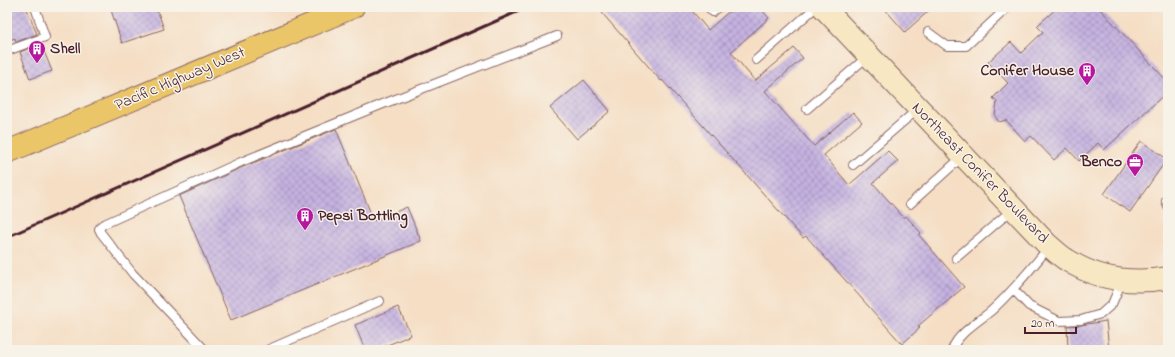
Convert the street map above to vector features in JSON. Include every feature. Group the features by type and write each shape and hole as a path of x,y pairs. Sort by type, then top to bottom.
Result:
{"highway":[{"name":"Pacific Highway West","path":"7,152 353,7"}],"street":[{"name":"Northeast Conifer Boulevard","path":"823,7 1050,247 1067,260 1083,269 1107,277 1134,281 1168,278"}],"lane":[{"path":"7,51 45,37 35,7"},
{"path":"708,7 713,12 719,7"},
{"path":"756,60 816,7"},
{"path":"928,32 947,46 966,46 1008,7"},
{"path":"205,350 133,274 101,233 99,229 102,225 242,162 383,104 558,36"},
{"path":"807,109 868,56"},
{"path":"853,165 918,109"},
{"path":"910,204 964,155"},
{"path":"956,258 1014,208"},
{"path":"952,350 969,328 991,311 1013,289 1050,247"},
{"path":"1013,289 1029,306 1058,321 1081,320 1101,314 1112,304 1122,280"},
{"path":"267,350 380,301"}],"building":[{"name":"Shell","path":"7,7 26,7 37,34 16,42 15,38 7,41"},
{"path":"110,7 156,7 164,29 122,43"},
{"path":"609,7 689,7 708,30 734,7 759,7 769,18 731,52 755,81 794,48 803,58 765,91 814,146 853,112 862,122 824,155 849,185 888,151 898,161 873,183 904,218 906,216 921,233 919,235 964,287 918,326 920,328 902,344 806,236 803,238 662,80 661,81 602,13"},
{"path":"883,7 933,7 905,32"},
{"name":"Conifer House","path":"1058,7 1098,7 1168,82 1168,91 1104,150 1098,143 1079,161 1067,148 1054,160 1031,136 1025,141 1006,120 999,122 995,116 997,101 993,98 1008,83 988,62 1011,42 1021,53 1043,32 1037,26"},
{"name":"Shell","path":"41,44 52,71 30,79 20,52"},
{"path":"584,80 610,111 577,139 550,108"},
{"name":"Pepsi Bottling","path":"336,129 374,221 407,207 421,241 231,320 179,196 243,167"},
{"name":"Benco","path":"1141,141 1167,159 1130,212 1104,194"},
{"path":"398,307 411,335 376,350 365,350 355,325"},
{"path":"1106,321 1109,350 1068,350 1067,326"}],"railway":[{"path":"7,237 528,7"}],"place":[{"name":"Shell","path":"37,64"},
{"name":"Conifer House","path":"1087,86"},
{"name":"Benco","path":"1135,177"},
{"name":"Pepsi Bottling","path":"305,231"}]}
